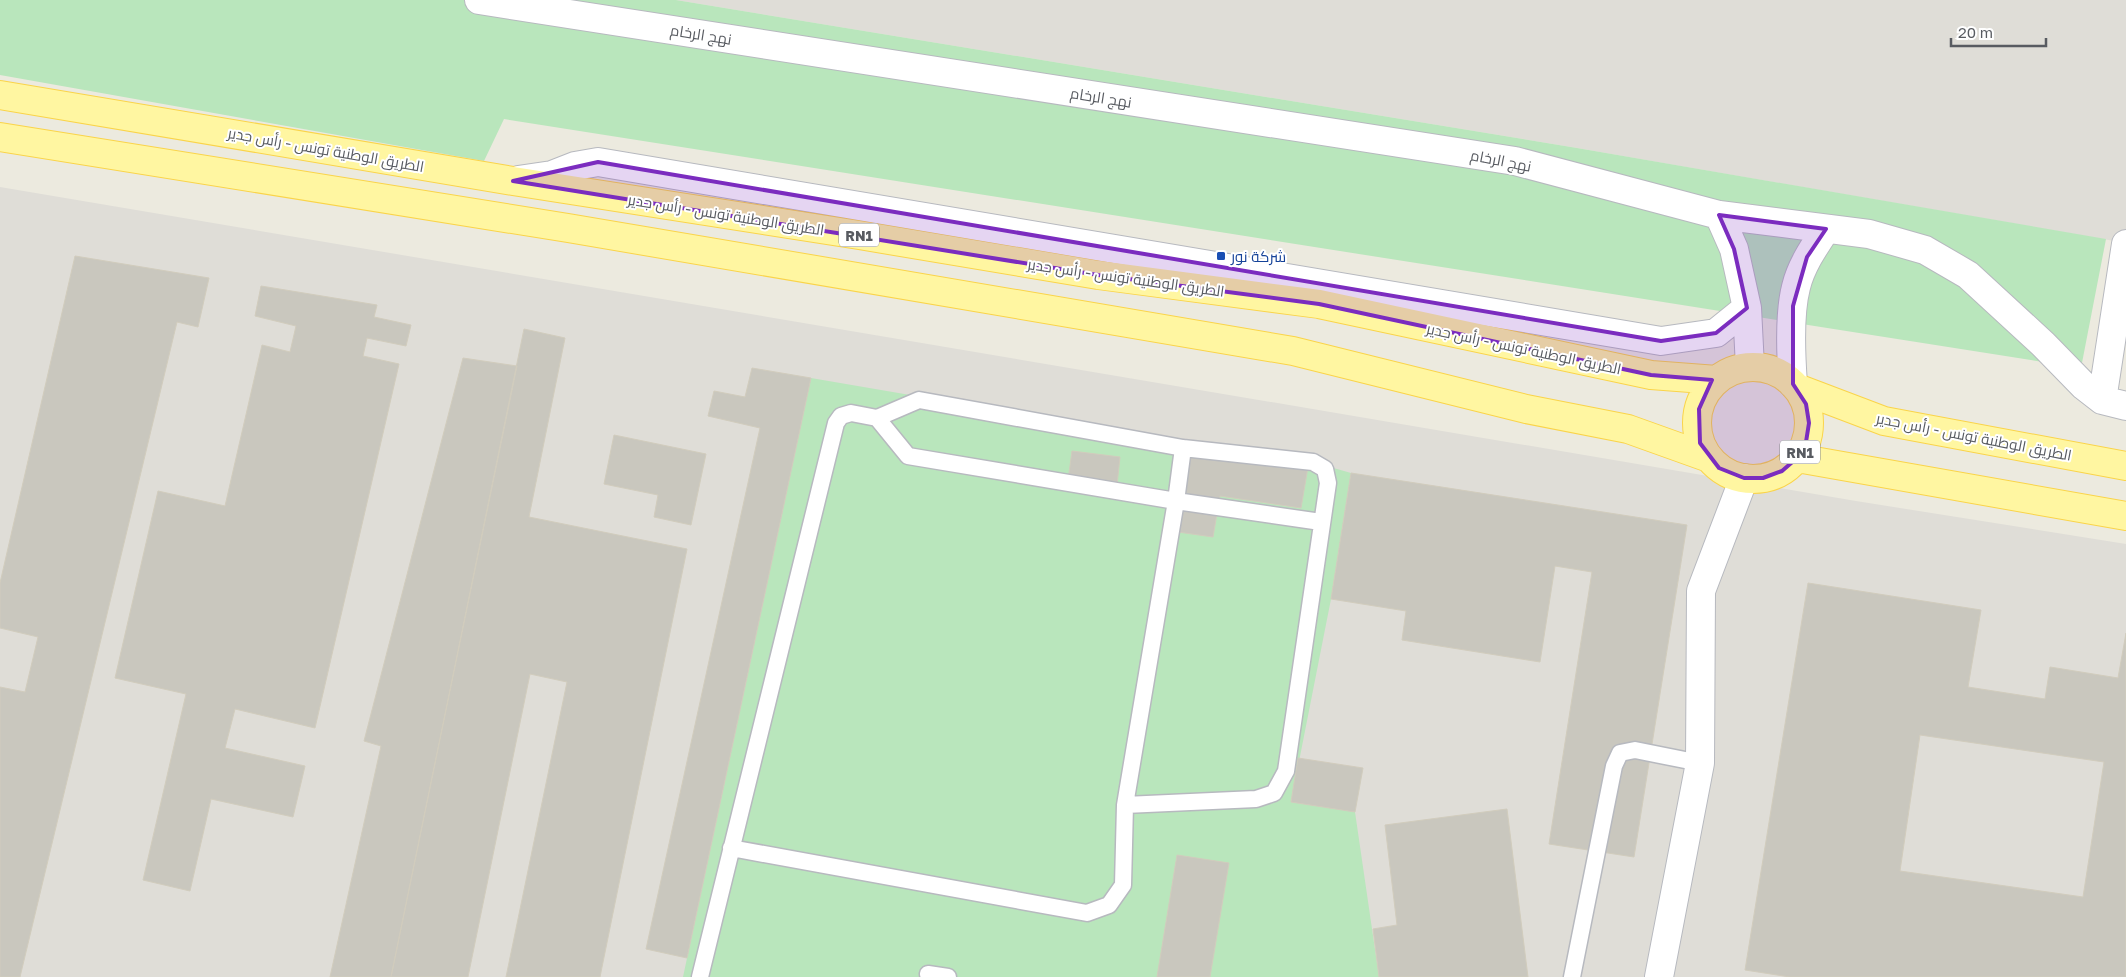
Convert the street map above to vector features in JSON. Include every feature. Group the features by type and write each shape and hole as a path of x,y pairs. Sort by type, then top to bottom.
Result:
{"main road":[{"name":"الطريق الوطنية تونس - رأس جدير","path":"0,94 514,181 859,235 1098,275 1319,304 1651,375 1717,380"},
{"name":"RN1","path":"0,136 568,228 1292,352 1526,410 1628,429 1708,458"},
{"name":"RN1","path":"1750,367 1766,369 1781,374 1795,386 1806,404 1809,423 1806,442 1796,458 1782,470 1764,478 1744,478 1718,468 1708,458 1700,443 1697,426 1699,409 1706,393 1717,380 1732,371 1750,367"},
{"name":"الطريق الوطنية تونس - رأس جدير","path":"1795,386 1884,421 2126,466"},
{"name":"RN1","path":"1796,458 2126,516"}],"street":[{"name":"نهج الرخام","path":"479,0 1515,161 1719,214 1869,234 1924,250 1968,275 2043,344 2084,386 2114,403"},
{"path":"514,181 552,175 575,166 598,162 1661,341 1716,333 1747,308"},
{"path":"1719,214 1734,249 1747,308 1750,367"},
{"path":"1795,386 1791,359 1796,287 1807,257 1826,229"},
{"path":"2114,403 2126,244"},
{"path":"1659,977 1700,763 1701,591 1744,478"}],"lane":[{"path":"700,977 836,423 841,416 851,413 877,418 919,400 1183,448 1313,462 1324,469 1328,483 1286,771 1274,793 1256,799 1125,805"},
{"path":"877,418 908,456 1176,501 1321,522"},
{"path":"731,848 1087,913 1109,905 1123,884 1125,805 1176,501 1183,448"},
{"path":"1572,977 1614,766 1620,753 1635,750 1700,763"},
{"path":"928,974 948,977"}],"highlighted area":[{"path":"598,162 1661,341 1716,333 1747,308 1734,249 1719,215 1826,229 1807,257 1793,306 1793,384 1806,404 1809,423 1806,442 1797,458 1782,471 1763,478 1744,478 1719,468 1700,443 1699,409 1712,380 1651,375 1319,304 1098,275 513,181"}],"shaded area":[{"path":"676,0 2126,0 2126,243 1577,148"},
{"path":"0,187 1856,501 2126,544 2126,977 0,977"}],"green space":[{"path":"0,0 676,0 1577,148 2106,239 2081,368 504,119 484,161 0,75"},
{"path":"811,378 1178,441 1309,461 1351,473 1331,599 1291,802 1355,812 1379,977 683,977"}],"building":[{"path":"75,256 209,278 198,327 177,322 20,977 0,977 0,687 25,692 38,637 0,628 0,583"},
{"path":"261,286 377,305 374,317 411,325 406,346 367,338 363,356 399,364 315,728 235,709 225,748 305,766 293,817 211,799 190,891 143,880 186,694 115,678 158,491 225,506 262,345 290,352 296,326 255,316"},
{"path":"524,329 565,338 529,517 687,549 600,977 506,977 567,682 530,674 468,977 391,977"},
{"path":"463,358 517,366 391,977 330,977 381,746 364,741"},
{"path":"752,368 811,378 687,958 646,949 760,428 708,416 714,391 745,397"},
{"path":"614,435 706,454 691,525 654,517 658,495 604,484"},
{"path":"1178,441 1309,461 1301,508 1220,496 1213,537 1164,530"},
{"path":"1072,451 1120,457 1116,494 1067,488"},
{"path":"1351,473 1687,525 1634,857 1549,844 1592,572 1555,566 1540,662 1402,640 1406,611 1331,599"},
{"path":"1808,583 1981,610 1968,687 2045,699 2050,667 2118,678 2126,633 2126,977 1790,977 1745,970","holes":["1920,735 2104,762 2083,897 1900,871"]},
{"path":"1298,758 1363,768 1355,812 1291,802"},
{"path":"1507,809 1528,977 1379,977 1373,929 1397,925 1385,825"},
{"path":"1177,855 1229,863 1210,977 1157,977"}],"place":[{"name":"شركة نور","path":"1221,256"}]}
